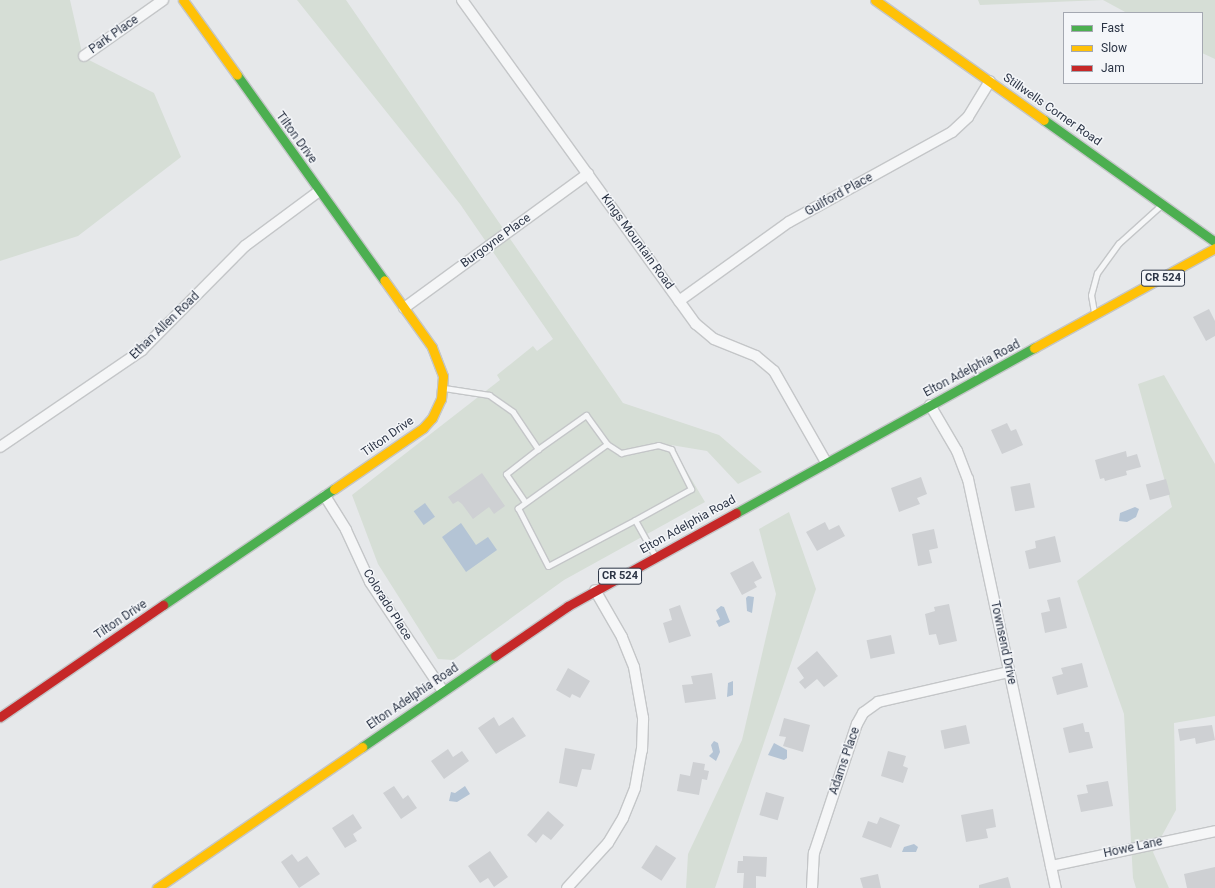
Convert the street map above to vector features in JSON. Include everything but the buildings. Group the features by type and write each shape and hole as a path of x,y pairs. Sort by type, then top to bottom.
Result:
{"street":[{"name":"Park Place","path":"84,56 163,0"},
{"name":"Tilton Drive","path":"0,717 423,428 438,408 443,376 437,355 182,0"},
{"name":"Kings Mountain Road","path":"462,0 696,324 714,339 756,356 774,371 826,462"},
{"name":"Stillwells Corner Road","path":"874,0 1163,203 1215,242"},
{"name":"Guilford Place","path":"679,301 789,222 952,132 968,117 990,81"},
{"name":"Burgoyne Place","path":"404,308 588,174"},
{"name":"Ethan Allen Road","path":"0,447 142,350 245,246 319,191"},
{"name":"Elton Adelphia Road","path":"157,888 443,691 595,590 1215,248"},
{"name":"Townsend Drive","path":"930,405 956,451 968,479 1056,888"},
{"name":"Colorado Place","path":"325,496 346,530 370,582 443,691"},
{"path":"567,888 608,843 623,818 635,788 642,750 643,718 634,667 622,637 595,590"},
{"name":"Adams Place","path":"812,888 814,853 857,724 863,713 878,702 1009,672"},
{"name":"Howe Lane","path":"1051,866 1215,831"}],"lane":[{"path":"1094,316 1090,295 1097,273 1119,243 1163,203"},
{"path":"442,388 489,395 513,412 538,449"},
{"path":"525,502 506,474 586,415 606,444 621,453 658,445 671,449 691,489 548,566 518,508 606,444"},
{"path":"635,520 655,557"}],"shaded area":[{"path":"0,0 70,0 83,57 154,93 181,157 78,236 0,261"},
{"path":"297,0 346,0 623,403 719,435 762,472 738,484 707,451 671,445 705,502 564,580 453,660 438,659 378,564 352,495 500,380 497,375 533,346 537,351 553,339 460,204"},
{"path":"978,0 1103,0 980,5"},
{"path":"1103,0 1215,0 1215,59 1203,53 1203,12 1125,12"},
{"path":"1164,375 1215,464 1215,716 1174,723 1176,810 1153,852 1169,888 1136,888 1133,878 1124,714 1077,581 1172,507 1138,384"},
{"path":"789,512 816,589 715,888 686,888 688,854 742,740 776,594 759,529"}],"water":[{"path":"425,503 435,517 424,525 414,511"},
{"path":"1135,507 1139,509 1136,517 1127,522 1119,521 1120,513"},
{"path":"461,523 476,545 488,537 497,550 466,572 442,537"},
{"path":"748,596 754,597 752,613 747,611 746,598"},
{"path":"721,606 724,607 730,622 719,627 716,621 720,619 716,610"},
{"path":"733,681 733,695 727,697 728,683"},
{"path":"714,741 718,743 720,752 716,761 709,756 713,752 711,745"},
{"path":"774,743 787,750 787,758 784,760 768,755"},
{"path":"465,786 470,794 457,802 449,801 451,792 455,793"},
{"path":"914,844 918,847 916,852 902,852 904,847"}],"traffic: fast":[{"path":"237,75 384,280"},
{"path":"1044,120 1215,242"},
{"path":"736,513 1034,348"},
{"path":"163,605 334,489"},
{"path":"362,747 495,656"}],"traffic: slow":[{"path":"183,0 237,75"},
{"path":"875,0 1044,120"},
{"path":"1034,348 1215,248"},
{"path":"334,489 423,428 432,418 441,399 443,376 432,347 384,280"},
{"path":"157,888 362,747"}],"traffic: jam":[{"path":"495,656 568,606 736,513"},
{"path":"0,717 163,605"}]}
